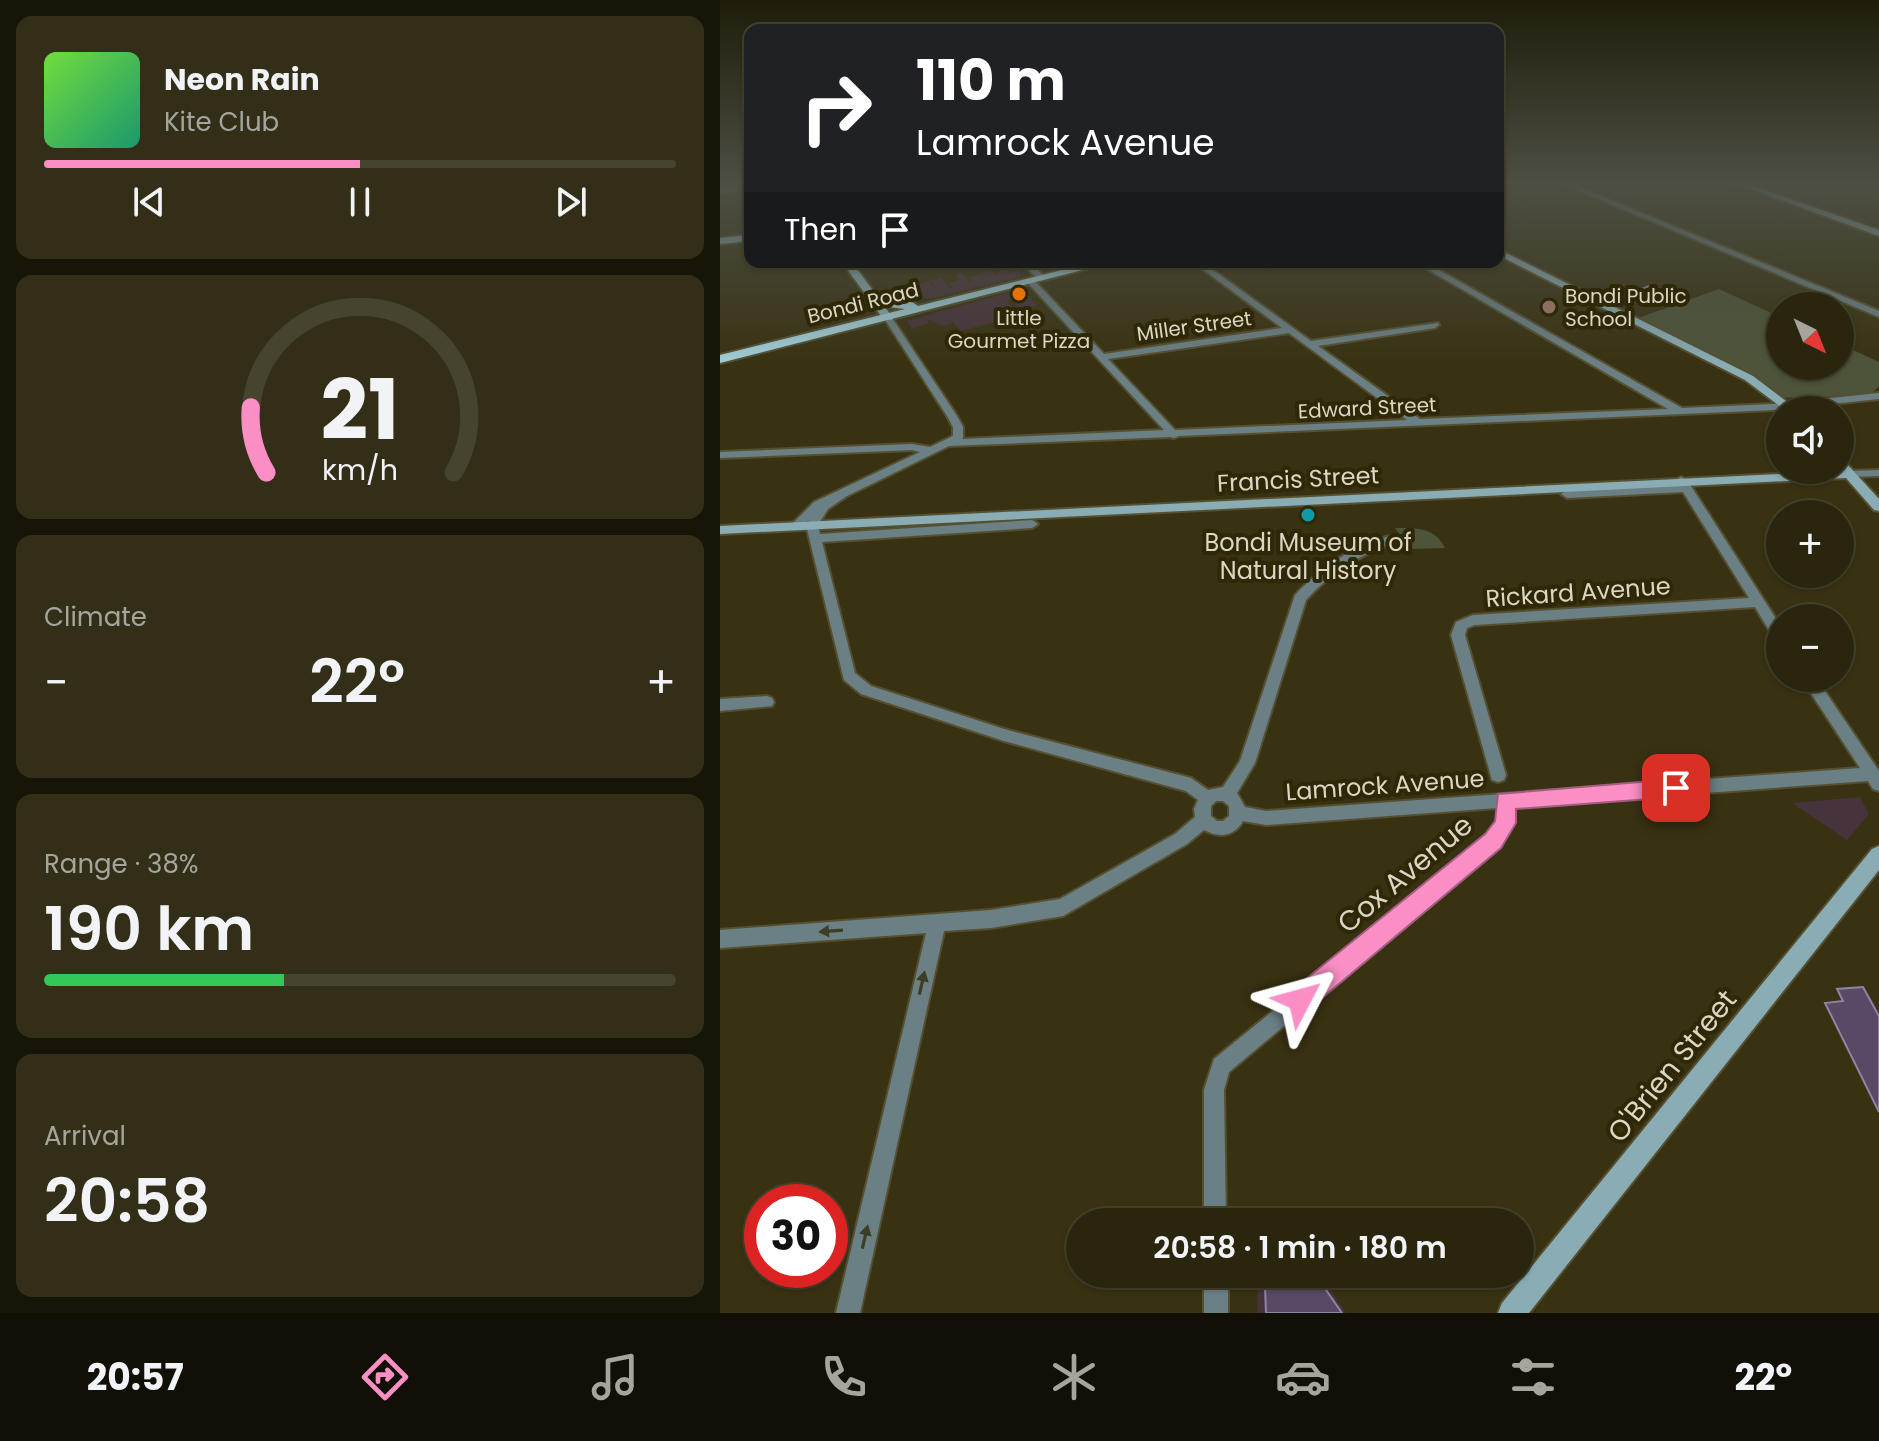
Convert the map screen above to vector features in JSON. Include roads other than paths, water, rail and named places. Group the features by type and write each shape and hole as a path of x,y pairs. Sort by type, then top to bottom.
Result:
{"main road":[{"name":"Bondi Road","path":"720,359 1084,268"},
{"path":"876,302 930,307"}],"street":[{"path":"1711,244 1879,314"},
{"path":"1504,255 1749,378 1774,396"},
{"path":"797,525 810,510 958,438 958,427 888,318 851,268"},
{"path":"1029,268 1174,435"},
{"path":"1205,268 1418,423"},
{"path":"1430,268 1678,410"},
{"path":"1310,344 1435,325"},
{"name":"Miller Street","path":"1103,357 1290,330"},
{"name":"Edward Street","path":"1854,399 1879,396"},
{"name":"Edward Street","path":"949,443 1766,408"},
{"path":"720,455 920,447 933,451"},
{"name":"Francis Street","path":"1854,469 1879,473"},
{"name":"Francis Street","path":"1567,494 1766,476"},
{"path":"1854,478 1879,507"},
{"path":"1684,484 1766,614"},
{"name":"Francis Street","path":"814,531 1684,484"},
{"path":"841,496 824,506 814,531 849,676 866,690 1019,739 1191,785 1208,799"},
{"name":"Francis Street","path":"720,530 797,525 814,531 1032,524"},
{"path":"1227,795 1247,763 1300,598 1314,581 1368,548 1389,540"},
{"name":"Rickard Avenue","path":"1498,775 1458,635 1461,625 1473,620 1758,602"},
{"path":"1817,692 1875,779"},
{"path":"720,705 767,702"},
{"name":"Lamrock Avenue","path":"1239,813 1266,818 1505,800 1875,779"},
{"path":"1227,795 1237,802 1239,813 1233,822 1224,827 1213,826 1204,820 1202,809 1208,799 1227,795"},
{"name":"Cox Avenue","path":"1215,1208 1214,1090 1221,1066 1493,841 1506,823 1505,800"},
{"path":"720,939 991,919 1063,907 1181,839 1204,820"},
{"name":"O'Brien Street","path":"1512,1313 1879,855"},
{"path":"848,1313 937,923"},
{"path":"1216,1288 1216,1313"}],"place":[{"name":"Little Gourmet Pizza","path":"1019,294"},
{"name":"Bondi Public School","path":"1549,307"},
{"name":"Bondi Museum of Natural History","path":"1308,515"}]}
